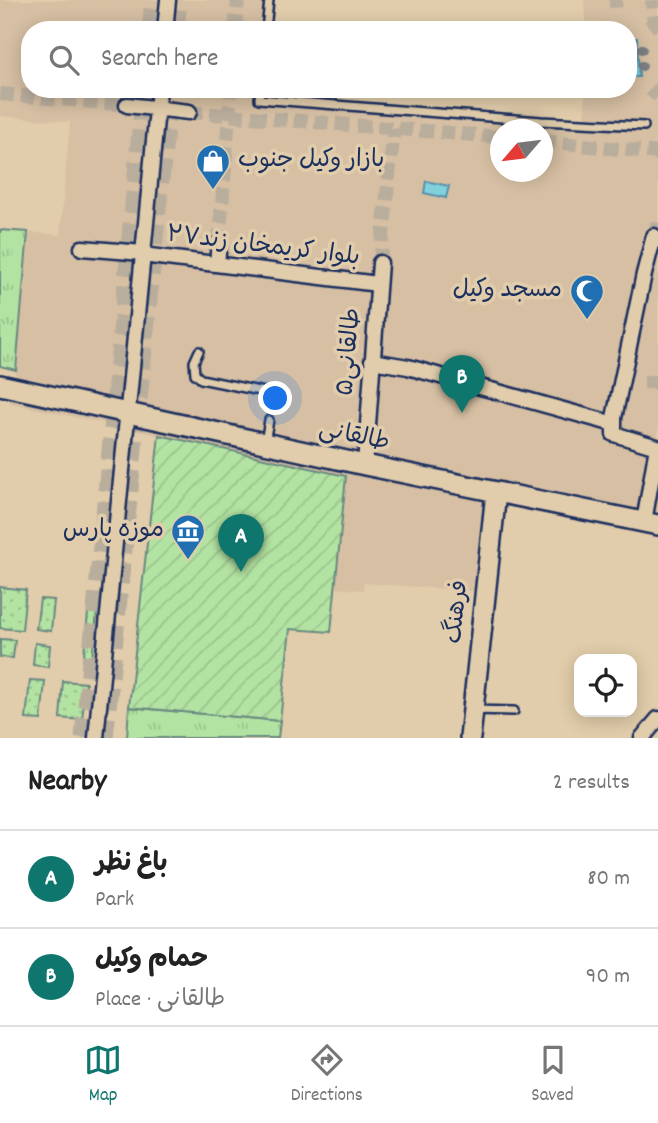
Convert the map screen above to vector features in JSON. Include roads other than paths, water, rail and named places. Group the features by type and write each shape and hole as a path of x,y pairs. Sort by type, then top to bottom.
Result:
{"street":[{"path":"166,21 168,0"},
{"path":"96,738 158,98"},
{"path":"127,105 189,112"},
{"path":"651,523 657,447 614,434 614,424 654,236"},
{"path":"217,263 219,244"},
{"name":"بلوار کریمخان زند۲۷","path":"82,248 378,284"},
{"name":"طالقانی۵","path":"365,465 380,263"},
{"path":"372,361 408,367 614,424"},
{"name":"طالقانی","path":"0,385 365,465 651,523"},
{"name":"فرهنگ","path":"470,738 496,492"},
{"path":"642,738 657,719"}],"lane":[{"path":"267,21 269,0"},
{"path":"259,98 541,121 644,126"},
{"path":"199,351 194,367 195,374 201,379 274,394 273,400"},
{"path":"265,443 269,421"},
{"path":"472,710 514,711"}],"water":[{"path":"637,38 639,77 637,77"},
{"path":"426,181 449,186 446,198 424,193"}],"tunnel":[{"path":"153,21 155,0"},
{"path":"175,21 177,0"},
{"path":"236,21 238,0"},
{"path":"609,1 622,0"},
{"path":"649,27 654,23 652,0"},
{"path":"650,89 658,96"},
{"path":"0,94 21,96"},
{"path":"46,98 127,105"},
{"path":"85,738 145,98"},
{"path":"103,738 167,98"},
{"path":"219,244 230,98"},
{"path":"189,112 490,136"},
{"path":"380,263 394,128"},
{"path":"553,142 658,153"},
{"path":"654,236 658,220"},
{"path":"644,382 658,382"}],"place":[{"name":"بازار وکیل جنوب","path":"213,191"},
{"name":"مسجد وکیل","path":"587,321"},
{"name":"حمام وکیل","path":"462,413"},
{"name":"موزه پارس","path":"188,561"},
{"name":"باغ نظر","path":"241,572"}]}
